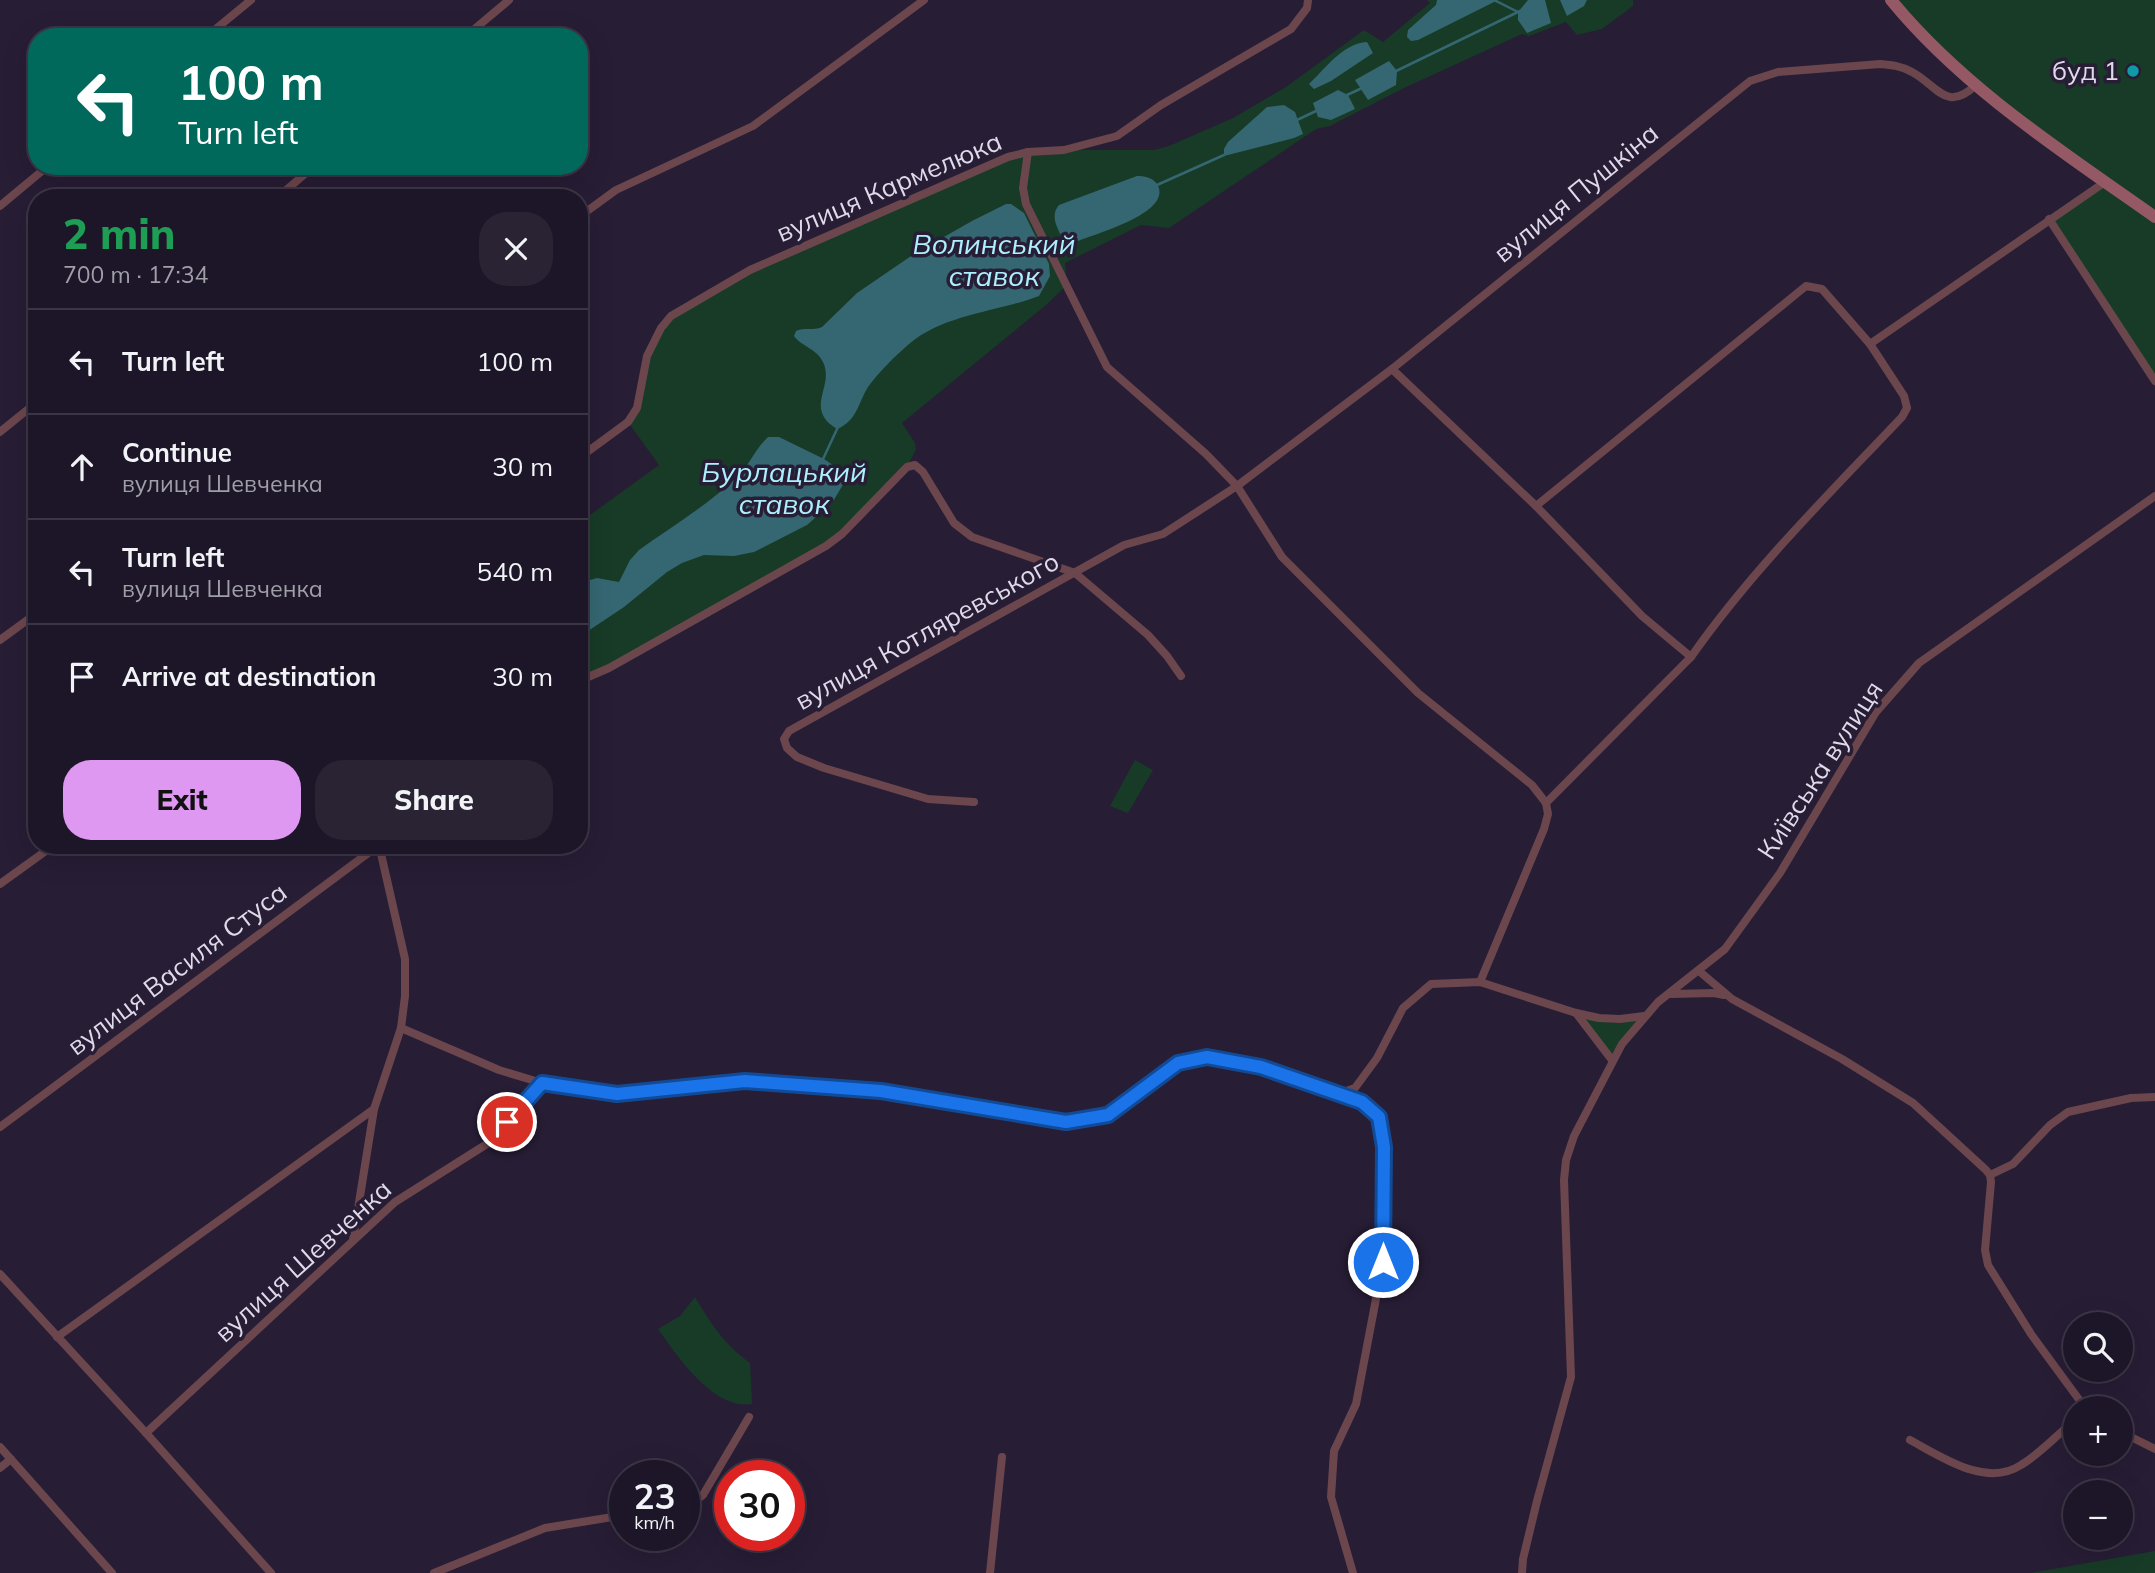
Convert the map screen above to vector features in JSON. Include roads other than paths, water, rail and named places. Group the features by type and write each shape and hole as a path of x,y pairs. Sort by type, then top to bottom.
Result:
{"main road":[{"path":"1891,0 1976,85 2155,217"}],"street":[{"path":"217,28 251,0"},
{"path":"476,28 509,0"},
{"path":"588,210 616,190 753,126 923,0"},
{"name":"вулиця Кармелюка","path":"588,451 634,415 638,408 647,356 661,328 670,317 750,270 1008,157 1028,152 1064,150 1117,136 1161,105 1291,29 1307,8 1308,0"},
{"name":"вулиця Пушкіна","path":"1237,486 1392,369 1749,81 1778,72 1880,64 1913,72 1944,96 1951,98 1967,94 1976,85"},
{"path":"1028,152 1023,188 1026,204 1107,367 1206,454 1237,486 1282,557 1418,693 1532,785 1546,803 1548,814 1544,829 1480,982"},
{"path":"0,206 37,175"},
{"path":"287,189 304,175"},
{"path":"1870,344 2105,182"},
{"path":"2049,219 2155,381"},
{"path":"1536,506 1806,286 1822,289 1870,344 1904,396 1907,408 1902,417 1796,529 1707,633 1691,657 1546,803"},
{"path":"1392,369 1536,506 1642,616 1691,657"},
{"path":"0,432 28,409"},
{"path":"588,677 826,546 842,534 907,467 915,465 923,472 954,523 972,537 1075,573 1148,635 1181,676"},
{"name":"вулиця Котляревського","path":"974,802 928,799 824,768 797,757 787,748 784,739 789,732 1124,545 1163,534 1237,486"},
{"name":"Київська вулиця","path":"1522,1573 1535,1509 1572,1377 1564,1180 1566,1160 1574,1136 1612,1060 1644,1016 1724,949 1780,873 1876,712 1919,663 2155,496"},
{"path":"0,640 28,620"},
{"path":"0,884 42,854"},
{"name":"вулиця Василя Стуса","path":"0,1127 367,854"},
{"path":"353,1240 374,1110 401,1028 405,996 405,959 381,854"},
{"path":"1699,971 1727,995 1906,1098 1990,1175 1985,1250 1988,1265 2031,1334 2076,1396"},
{"path":"1337,1094 1355,1088 1377,1058 1403,1008 1431,984 1480,982 1576,1013 1609,1019 1644,1016"},
{"path":"1669,994 1727,995"},
{"path":"1576,1013 1612,1060"},
{"path":"401,1028 499,1070 542,1083 617,1094 745,1081 868,1090 1066,1122 1108,1115 1178,1063 1207,1057 1261,1067 1362,1102 1379,1117 1384,1147 1383,1262 1370,1344 1356,1404 1334,1451 1331,1497 1353,1573"},
{"name":"вулиця Шевченка","path":"146,1433 395,1202 490,1142 542,1083"},
{"path":"1990,1175 2013,1164 2050,1125 2068,1112 2131,1098 2155,1097"},
{"path":"57,1337 374,1110"},
{"path":"0,1274 271,1573"},
{"path":"700,1497 749,1417"},
{"path":"1910,1440 1963,1467 1983,1473 2004,1472 2024,1464 2063,1430"},
{"path":"2133,1438 2155,1449"},
{"path":"0,1447 112,1573"},
{"path":"990,1573 1002,1457"},
{"path":"0,1468 10,1459"},
{"path":"434,1573 545,1528 609,1518"}],"water":[{"path":"1437,0 1498,0 1411,41 1407,37 1408,30 1436,5"},
{"path":"1528,0 1545,0 1551,23 1527,33 1518,20 1518,12"},
{"path":"1560,0 1587,0 1584,6 1567,16"},
{"path":"1367,42 1373,53 1331,81 1314,89 1309,84 1342,52 1358,43"},
{"path":"1389,61 1397,71 1396,85 1368,100 1355,80"},
{"path":"1338,90 1348,95 1355,109 1331,120 1318,117 1313,103"},
{"path":"1284,105 1295,112 1303,134 1224,156 1228,142 1267,107"},
{"path":"1137,176 1150,178 1157,184 1159,195 1154,204 1128,221 1073,243 1062,238 1055,217 1059,205"},
{"name":"Волинський ставок","path":"1006,204 1011,204 1024,213 1049,264 1050,276 1039,296 955,320 923,334 882,370 868,387 853,416 837,429 822,413 826,371 823,362 794,336 796,331 822,327 857,293 914,254"},
{"name":"Бурлацький ставок","path":"768,437 779,437 824,459 843,472 844,483 832,503 807,525 754,552 734,556 704,555 682,563 588,631 588,582 597,578 619,582 630,560 639,550 724,489 740,474"}],"waterway":[{"path":"1494,0 1518,12"},
{"path":"1394,72 1520,11"},
{"path":"1347,95 1360,89"},
{"path":"1297,120 1316,111"},
{"path":"1157,185 1224,155"},
{"path":"823,459 838,427"}],"place":[{"name":"буд 1","path":"2133,71"}]}
